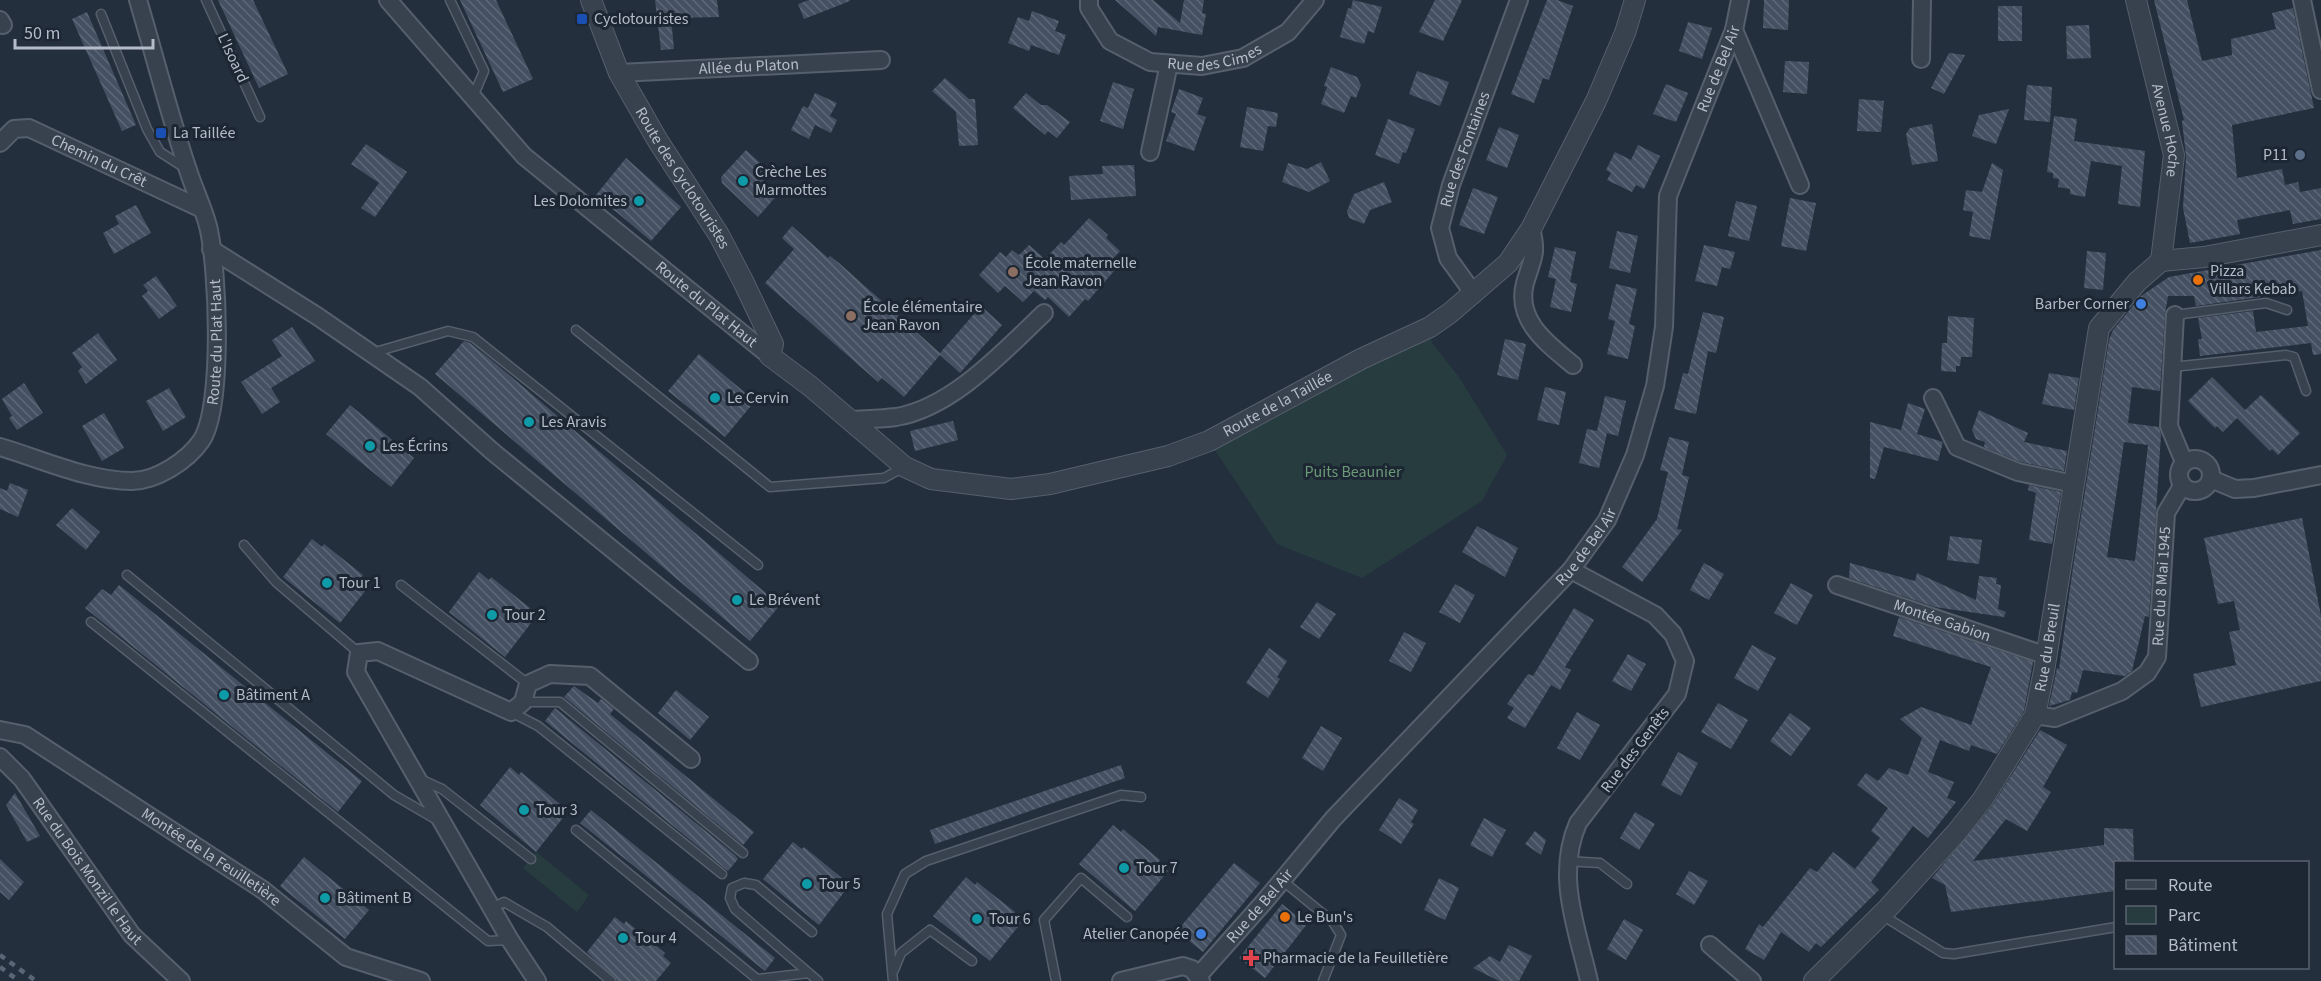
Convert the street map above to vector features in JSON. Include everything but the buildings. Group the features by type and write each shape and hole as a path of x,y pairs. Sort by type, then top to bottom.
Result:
{"street":[{"name":"Route du Plat Haut","path":"0,447 96,476 133,481 164,472 202,441 214,401 216,311 208,227 188,170 138,0"},
{"name":"Route du Plat Haut","path":"388,0 530,162 770,356"},
{"name":"Route des Cyclotouristes","path":"591,0 619,73 658,141 719,235 773,344 770,356"},
{"name":"Rue des Cimes","path":"1089,0 1089,8 1110,42 1150,62 1202,66 1243,58 1288,32 1315,0"},
{"name":"Rue des Fontaines","path":"1474,294 1448,258 1440,228 1451,185 1519,0"},
{"name":"Route de la Taillée","path":"770,356 905,467 931,479 1011,489 1050,484 1168,456 1209,441 1361,359 1430,327 1474,294 1508,263 1531,230 1596,101 1625,33 1635,0"},
{"name":"Rue de Bel Air","path":"1200,978 1333,819 1570,570 1607,520 1635,455 1655,386 1664,327 1668,196 1734,30 1740,0"},
{"path":"1921,59 1922,0"},
{"name":"Avenue Hoche","path":"2136,0 2174,154 2161,261"},
{"path":"2302,0 2321,90"},
{"path":"1734,30 1800,185"},
{"name":"Allée du Platon","path":"619,73 881,60"},
{"path":"1150,152 1168,64"},
{"name":"Chemin du Crêt","path":"0,143 14,129 28,128 202,209"},
{"path":"1531,230 1536,249 1524,286 1527,318 1542,340 1573,365"},
{"path":"2161,261 2204,257 2321,235"},
{"path":"211,249 372,353 420,387 493,452 749,661"},
{"name":"Rue du Breuil","path":"1814,981 1881,914 1956,833 1983,799 2035,715 2047,656 2099,328 2137,282 2161,261"},
{"path":"850,420 898,417 944,400 999,356 1044,314"},
{"path":"2175,315 2169,426 2184,462"},
{"path":"1933,398 1957,447 2018,472 2074,484"},
{"path":"2194,458 2204,461 2211,469 2211,479 2206,487 2199,491 2190,491 2182,486 2178,473 2184,462 2194,458"},
{"path":"2211,479 2235,489 2254,488 2321,476"},
{"name":"Rue du 8 Mai 1945","path":"2035,715 2055,718 2072,713 2122,691 2147,673 2157,657 2166,513 2182,486"},
{"name":"Rue des Genêts","path":"1570,570 1654,615 1673,634 1685,661 1677,694 1578,824 1570,841 1566,861 1568,891 1589,981"},
{"name":"Montée Gabion","path":"1837,585 2047,656"},
{"path":"537,981 510,940 356,672 359,653 378,651 517,707 528,684 550,674 590,676 692,759"},
{"name":"Montée de la Feuilletière","path":"0,730 25,735 263,890 346,957 421,981"},
{"name":"Rue du Bois Monzil le Haut","path":"0,757 22,779 132,935 181,981"},
{"path":"1710,945 1752,981"},
{"path":"1122,981 1183,966 1200,978"}],"lane":[{"name":"L'Isoard","path":"206,0 260,117"},
{"path":"450,0 484,71 473,97"},
{"path":"100,14 147,129 160,152 188,170"},
{"path":"2175,315 2266,303 2286,310"},
{"path":"576,330 770,487 884,478 905,467"},
{"path":"372,353 448,332 473,337 758,565"},
{"path":"2172,367 2286,355 2294,357 2306,391"},
{"path":"244,545 276,582 359,653"},
{"path":"127,575 394,795 443,824"},
{"path":"401,585 528,684"},
{"path":"91,622 488,941 510,940"},
{"path":"517,707 560,702 743,853"},
{"path":"517,707 722,874"},
{"path":"417,778 442,789 531,859"},
{"path":"893,976 887,914 905,874 926,861 1121,795 1141,797"},
{"path":"576,830 757,980 809,973"},
{"path":"1566,861 1600,862 1627,884"},
{"path":"1056,981 1044,920 1081,878 1127,917"},
{"path":"1283,881 1334,922 1341,935 1323,981"},
{"path":"812,932 756,885 744,883 732,888 730,898 735,909 818,981"},
{"path":"492,908 504,902 547,927 611,981"},
{"path":"1881,914 1943,953 1954,954 2114,927"},
{"path":"893,976 901,953 930,930 972,961"}],"green space":[{"name":"Puits Beaunier","path":"1430,327 1432,343 1459,377 1507,455 1482,501 1362,578 1277,544 1209,441"},
{"path":"536,852 589,895 577,912 523,868"}],"railway":[{"path":"0,955 36,981"},
{"path":"0,967 19,981"}],"place":[{"name":"Cyclotouristes","path":"582,19"},
{"name":"La Taillée","path":"161,133"},
{"name":"P11","path":"2300,155"},
{"name":"Crèche Les Marmottes","path":"743,181"},
{"name":"Les Dolomites","path":"639,201"},
{"name":"École maternelle Jean Ravon","path":"1013,272"},
{"name":"Pizza Villars Kebab","path":"2198,280"},
{"name":"Barber Corner","path":"2141,304"},
{"name":"École élémentaire Jean Ravon","path":"851,316"},
{"name":"Le Cervin","path":"715,398"},
{"name":"Les Aravis","path":"529,422"},
{"name":"Les Écrins","path":"370,446"},
{"name":"Tour 1","path":"327,583"},
{"name":"Le Brévent","path":"737,600"},
{"name":"Tour 2","path":"492,615"},
{"name":"Bâtiment A","path":"224,695"},
{"name":"Tour 3","path":"524,810"},
{"name":"Tour 7","path":"1124,868"},
{"name":"Tour 5","path":"807,884"},
{"name":"Bâtiment B","path":"325,898"},
{"name":"Le Bun's","path":"1285,917"},
{"name":"Tour 6","path":"977,919"},
{"name":"Atelier Canopée","path":"1201,934"},
{"name":"Tour 4","path":"623,938"},
{"name":"Pharmacie de la Feuilletière","path":"1251,958"}]}
